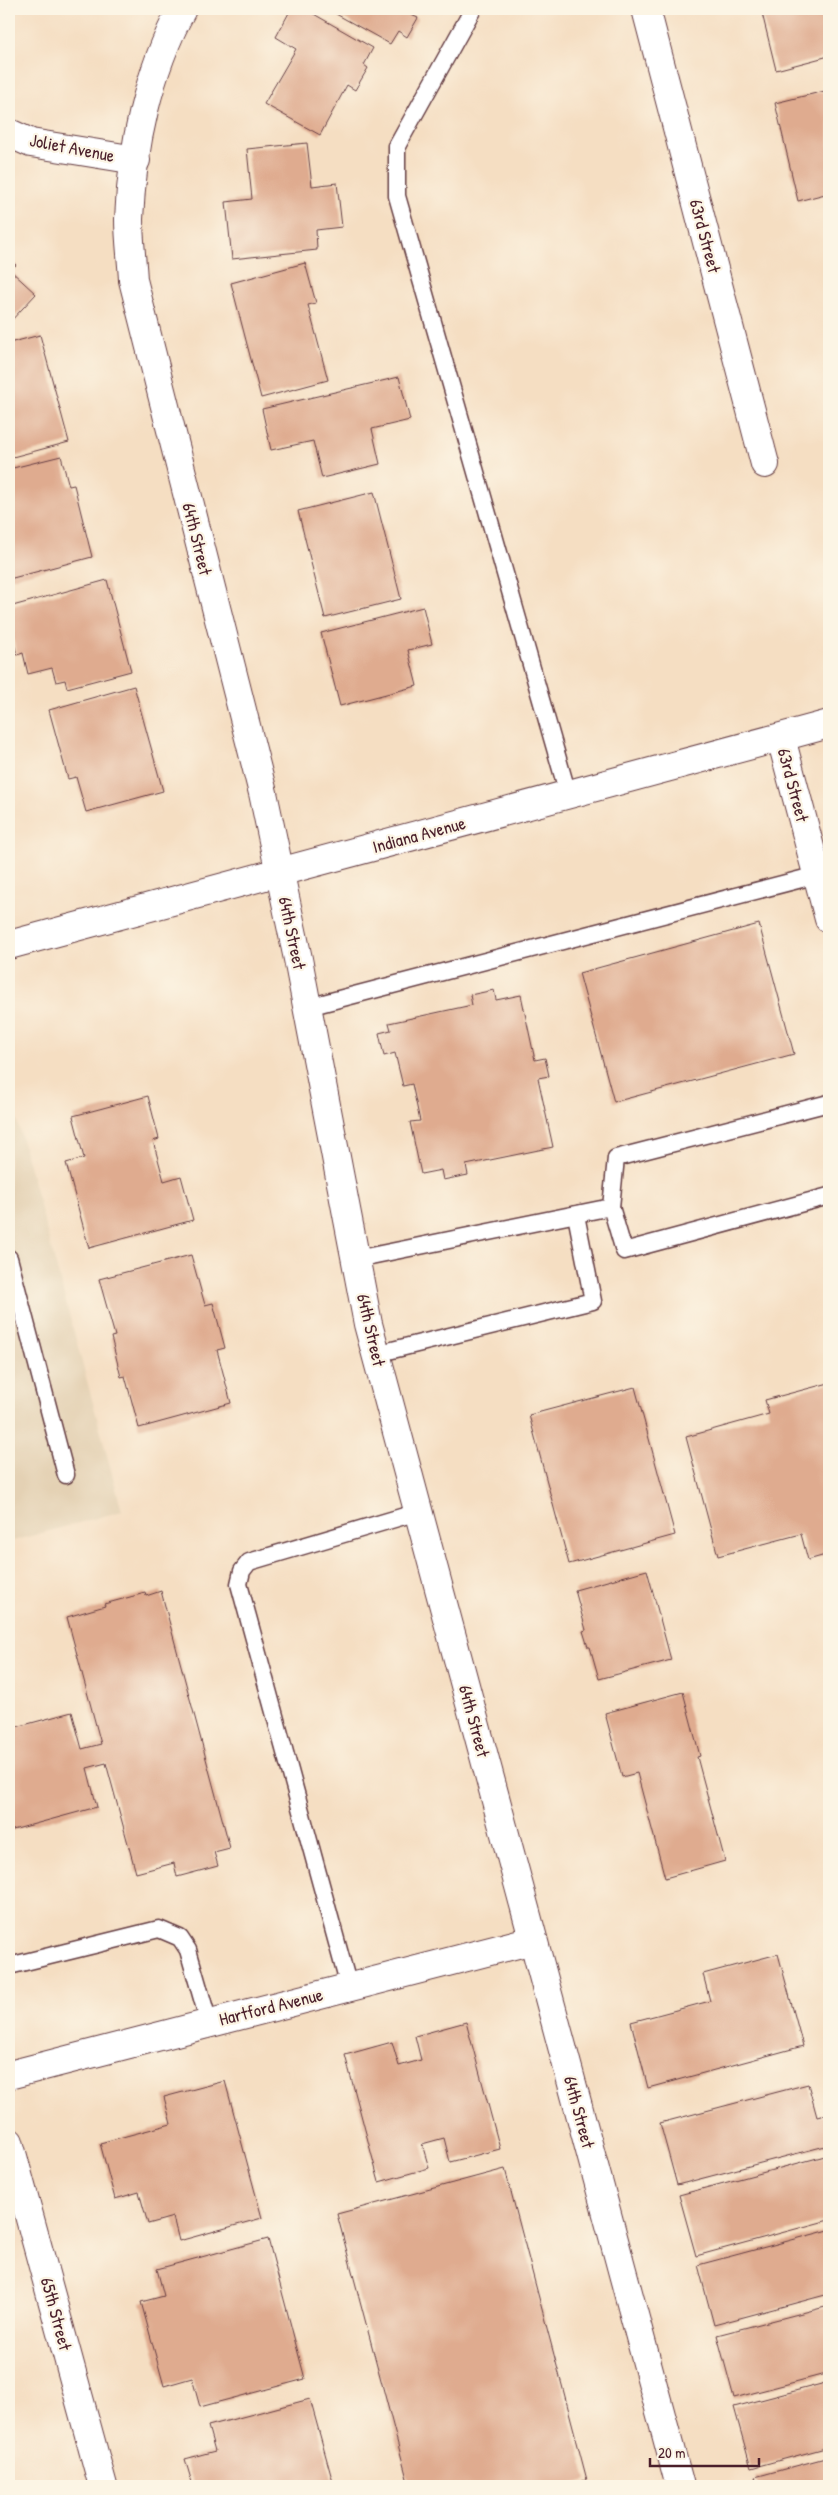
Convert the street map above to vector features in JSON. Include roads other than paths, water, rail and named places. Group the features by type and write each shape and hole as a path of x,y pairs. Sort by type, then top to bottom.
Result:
{"street":[{"name":"64th Street","path":"182,9 168,36 148,90 136,160 130,219 133,280 260,784 308,1007 376,1354 680,2486"},
{"name":"63rd Street","path":"646,9 765,464"},
{"name":"Joliet Avenue","path":"9,133 31,142 136,160"},
{"name":"Indiana Avenue","path":"9,945 829,724"},
{"name":"63rd Street","path":"781,738 820,861 829,919"},
{"name":"Hartford Avenue","path":"9,2074 532,1940"},
{"name":"65th Street","path":"9,2142 103,2486"}],"lane":[{"path":"473,9 397,146 397,196 568,794"},
{"path":"308,1007 820,861"},
{"path":"829,1103 616,1158 611,1207 624,1251 829,1196"},
{"path":"356,1258 611,1207"},
{"path":"376,1354 593,1301 576,1214"},
{"path":"9,1258 66,1476"},
{"path":"349,1987 239,1584 242,1571 249,1562 418,1512"},
{"path":"9,1966 159,1928 180,1938 188,1950 209,2023"}]}
